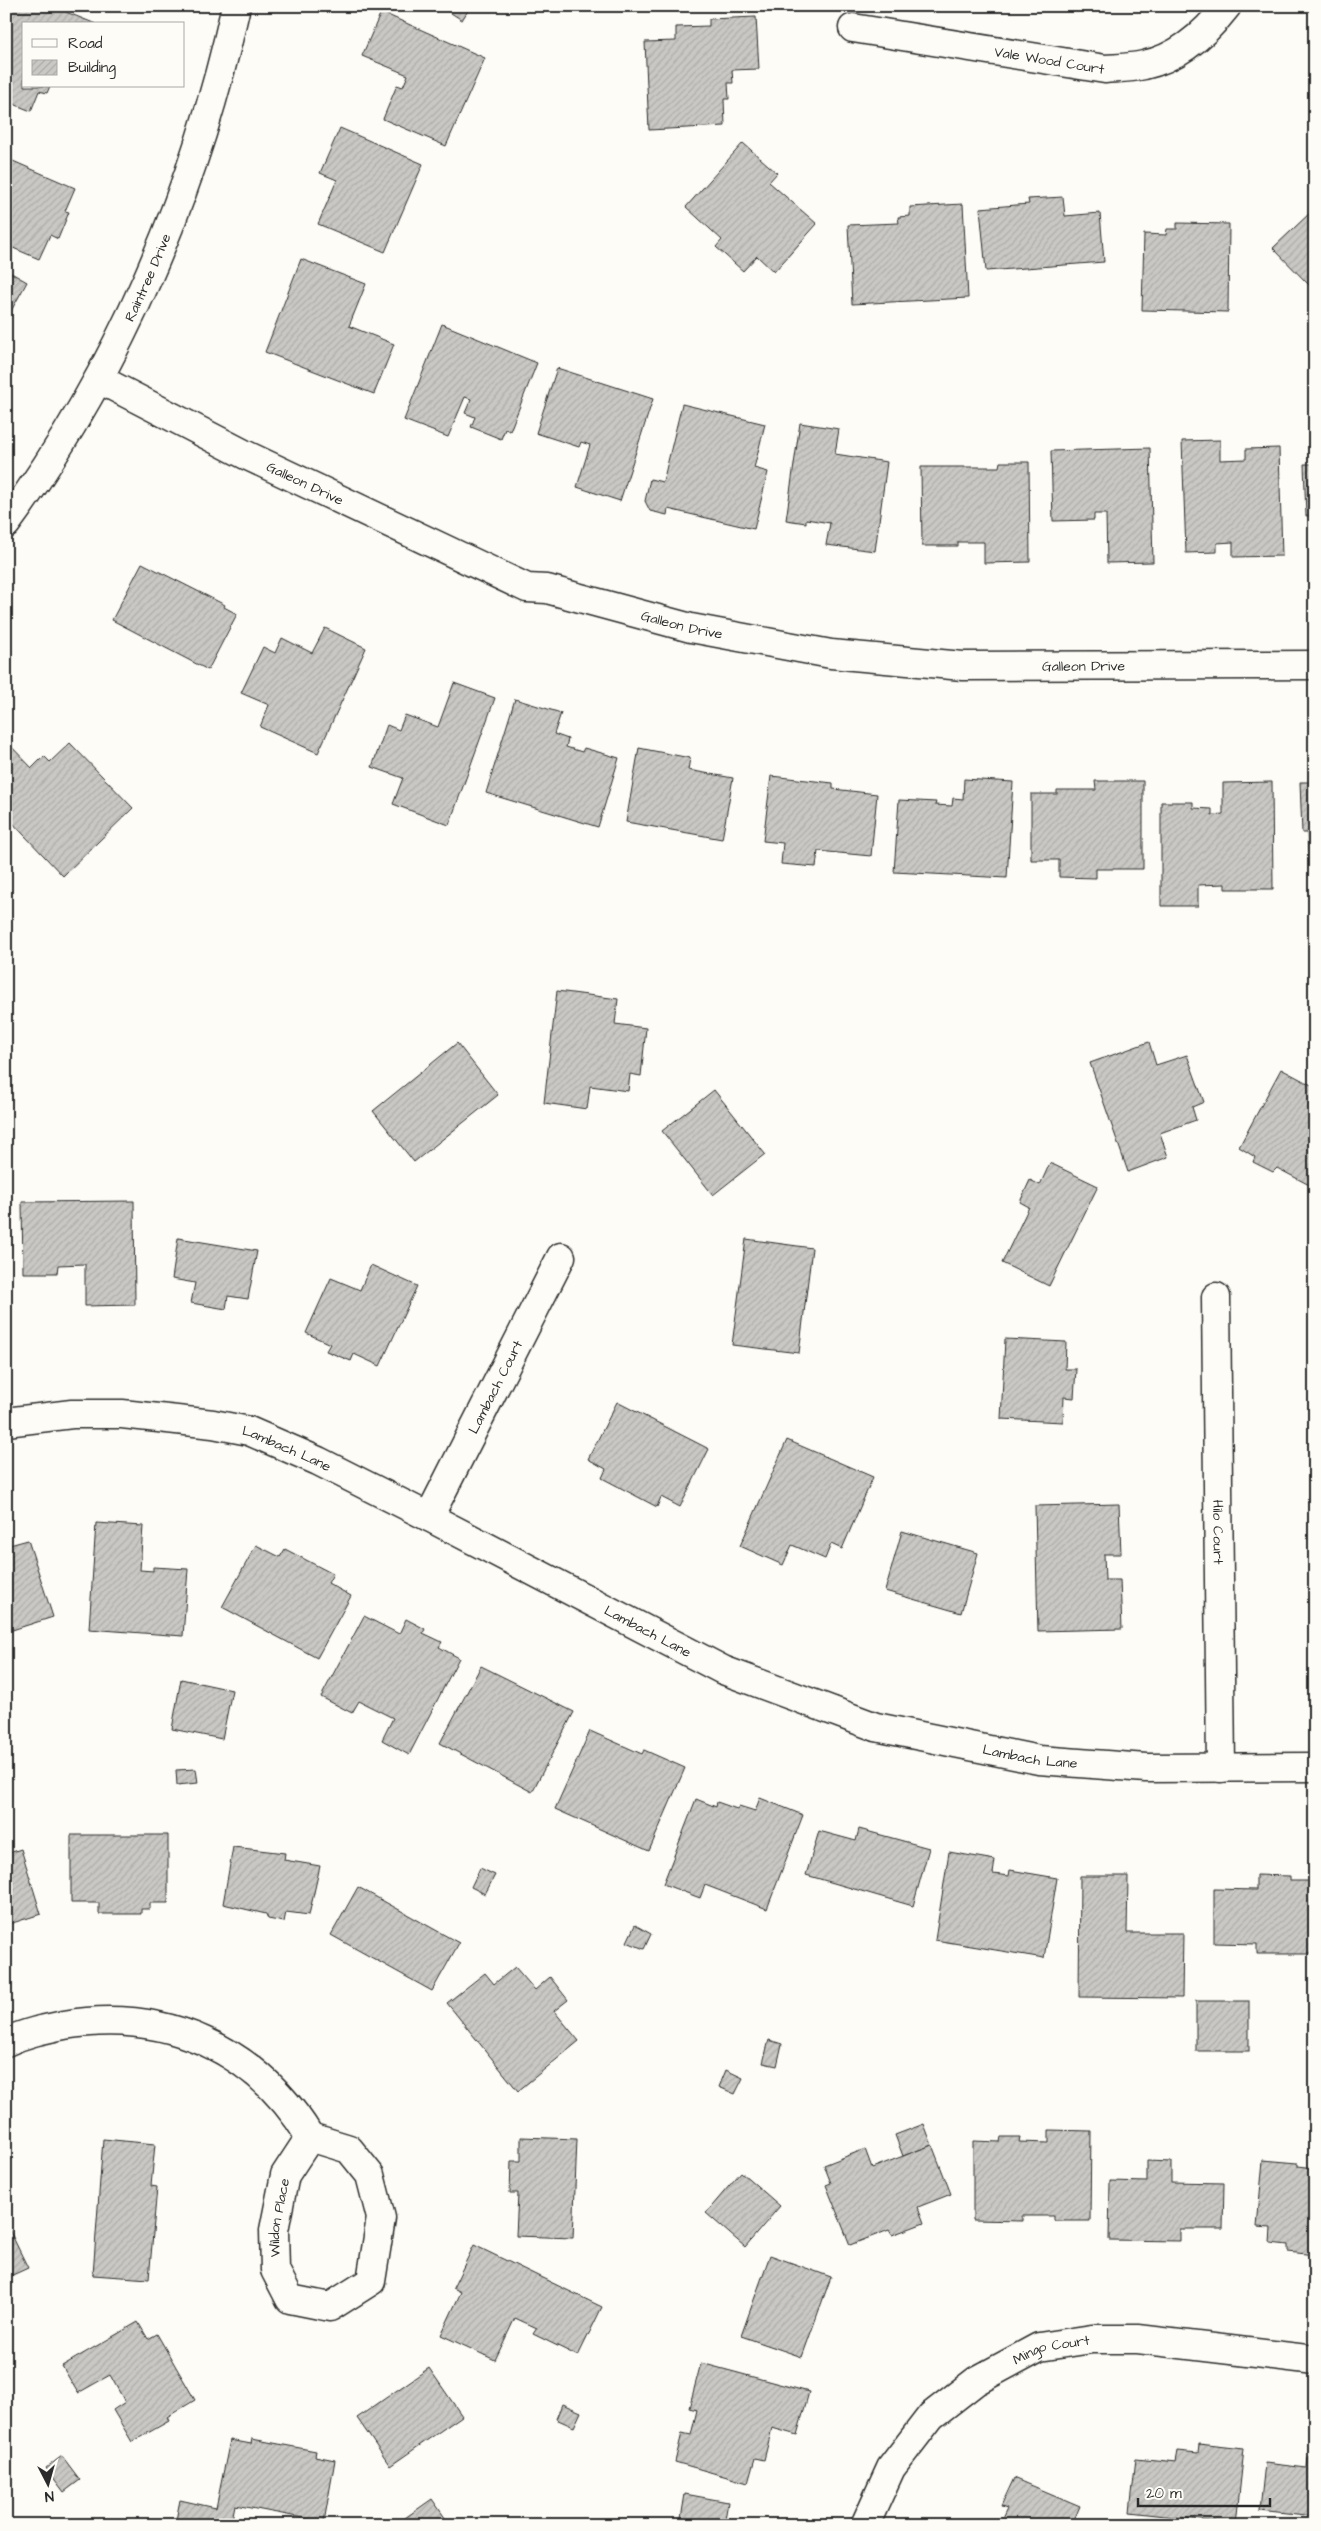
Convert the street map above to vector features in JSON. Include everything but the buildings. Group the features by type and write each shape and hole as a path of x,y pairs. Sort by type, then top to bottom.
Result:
{"street":[{"name":"Raintree Drive","path":"6,524 35,485 99,379 141,294 187,182 223,66 236,6"},
{"name":"Vale Wood Court","path":"853,28 1105,69 1145,65 1182,50 1210,27 1227,6"},
{"name":"Galleon Drive","path":"99,379 246,455 527,588 547,590 691,628 831,654 963,666 1315,665"},
{"name":"Lambach Court","path":"429,1516 562,1257"},
{"name":"Hilo Court","path":"1216,1297 1221,1768"},
{"name":"Lambach Lane","path":"6,1422 72,1414 122,1414 213,1424 249,1431 318,1461 429,1516 723,1670 876,1727 1038,1760 1146,1768 1315,1767"},
{"path":"6,2042 35,2030 88,2021 130,2021 191,2034 220,2048 270,2085 293,2110 310,2137"},
{"name":"Wildon Place","path":"310,2137 350,2149 370,2175 381,2218 371,2281 330,2307 290,2299 275,2270 274,2230 285,2175 310,2137"},
{"name":"Mingo Court","path":"865,2525 891,2468 931,2416 976,2381 1039,2347 1092,2338 1138,2339 1315,2360"}]}
